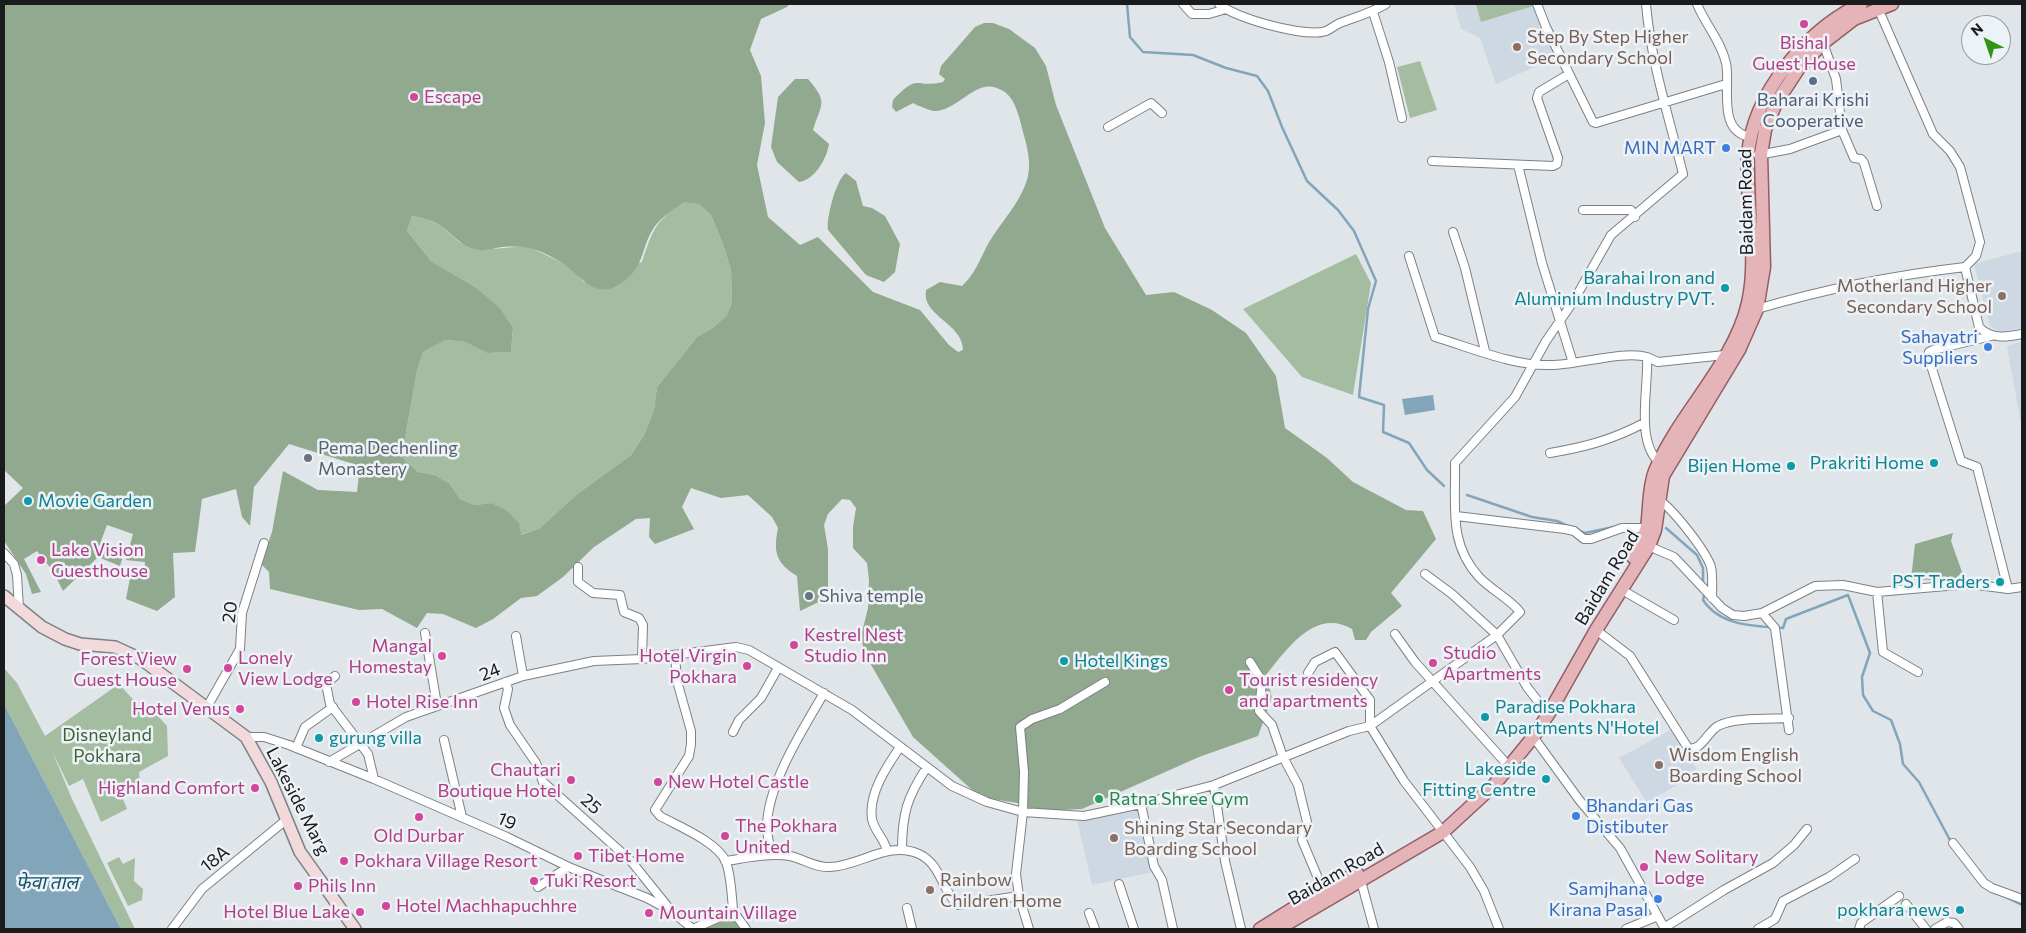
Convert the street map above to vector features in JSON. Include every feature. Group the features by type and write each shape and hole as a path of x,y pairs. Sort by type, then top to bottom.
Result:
{"main road":[{"name":"Baidam Road","path":"1260,929 1323,890 1441,829 1531,734 1590,626 1655,530 1660,485 1667,466 1740,350 1757,309 1764,267 1755,155 1751,137 1767,97 1791,60 1811,38 1848,10 1861,4"},
{"name":"Baidam Road","path":"1278,929 1360,881 1441,829 1494,785 1531,734 1622,590 1645,545 1651,484 1659,462 1725,355 1741,322 1750,288 1755,155 1770,117 1784,90 1799,68 1822,43 1854,19 1878,6 1892,4"},
{"path":"4,596 42,627 65,640 80,644 114,647 130,653 246,738"},
{"name":"Lakeside Marg","path":"246,738 272,782 300,852 355,929"}],"street":[{"path":"1183,4 1192,14 1210,14 1226,9"},
{"path":"1219,4 1248,18 1302,32 1326,31 1338,24 1373,12 1386,4"},
{"path":"1537,4 1546,27 1592,122 1596,123 1726,84"},
{"path":"1646,4 1648,29 1663,104 1683,174 1635,217 1611,235 1573,302 1546,341 1515,397 1456,463 1456,516 1565,529 1574,531 1584,539 1591,539 1622,528 1646,528"},
{"path":"1697,4 1720,46 1726,64 1728,116 1736,129 1751,137"},
{"path":"1757,309 1885,279 1965,267 1976,256 1980,242 1960,167 1950,151 1932,134 1878,6"},
{"path":"1373,12 1389,62 1402,118"},
{"path":"1822,43 1836,79 1842,130 1851,154 1854,158 1861,159 1864,163 1876,206"},
{"path":"1432,161 1553,166 1557,164 1558,158 1537,98 1539,92 1569,74"},
{"path":"1108,127 1150,103 1162,112"},
{"path":"1755,155 1809,143 1842,130"},
{"path":"1518,165 1542,263 1573,363"},
{"path":"1583,210 1631,210 1635,217"},
{"path":"1453,232 1465,268 1485,351"},
{"path":"1409,256 1435,337 1514,361 1534,364 1573,363 1638,354 1658,362 1725,355"},
{"path":"1965,267 1979,327 1991,336"},
{"path":"2008,588 1977,467 1961,462 1928,356 1929,352 1933,350 1991,336 2006,338 2022,334"},
{"path":"1647,357 1648,376 1644,423 1651,454 1659,462"},
{"path":"1550,453 1590,446 1618,436 1644,423"},
{"path":"1659,500 1666,504 1690,532 1710,565 1712,598"},
{"name":"24","path":"329,762 406,717 438,705 477,694 524,676 594,661 642,659 742,647 852,710 952,786 987,802 1023,812 1084,816 1141,804 1214,785 1283,757 1370,726 1497,635 1520,612 1480,578 1465,560 1454,528 1456,516"},
{"name":"20","path":"206,707 240,649 242,613 264,543"},
{"path":"1645,545 1674,557 1712,598 1733,614 1744,616 1762,613 1815,586 1843,585 1877,592 1970,584 2008,588 2022,587"},
{"path":"4,552 14,564 17,575 19,609"},
{"path":"578,567 578,582 586,590 620,595 624,612 640,618 643,625 642,659"},
{"path":"1425,574 1452,594 1497,635 1526,687 1544,709"},
{"path":"1622,590 1674,620"},
{"path":"1877,592 1883,652 1918,672"},
{"path":"1762,613 1775,628 1790,730"},
{"path":"1596,630 1630,656 1688,748 1697,747 1718,726 1724,724 1789,718"},
{"path":"425,633 438,705"},
{"path":"1395,634 1414,662 1504,761"},
{"path":"516,636 524,676"},
{"path":"1308,673 1315,662 1335,652 1370,700 1370,726 1404,781 1470,867 1484,891 1500,929"},
{"path":"675,655 677,681 691,731 691,744 689,756 655,810 660,816 713,846 725,861 734,911 746,929"},
{"path":"1250,662 1262,681 1259,711 1272,725 1283,757 1298,785 1307,822 1302,840 1323,890"},
{"path":"733,732 739,720 761,698 778,668"},
{"path":"335,676 326,684 327,696 332,707 368,754 374,780"},
{"name":"25","path":"505,682 508,689 504,708 510,724 536,763 543,782 631,861 671,911"},
{"path":"1029,929 1019,896 1016,864 1023,812 1024,772 1020,727 1032,719 1060,709 1105,682"},
{"path":"771,854 767,828 773,792 808,718 824,693"},
{"path":"296,748 305,727 332,707"},
{"path":"1531,734 1580,801 1620,848 1664,928 1724,890 1774,864 1794,845 1807,829"},
{"name":"19","path":"246,738 264,737 296,748 462,817 568,867 647,898 671,911 693,929 734,911"},
{"path":"444,740 462,817"},
{"path":"887,851 886,841 872,821 872,813 880,782 900,747"},
{"path":"902,850 905,807 912,790 927,767"},
{"path":"1214,785 1225,861 1241,929"},
{"path":"1141,804 1154,866 1162,880 1173,929"},
{"name":"18A","path":"172,929 202,889 286,820"},
{"path":"1953,843 1984,883 1992,888 2022,899"},
{"path":"725,861 771,854 791,856 815,866 830,867 844,865 887,851 902,850 920,854 930,862 958,905 1019,896"},
{"path":"1758,929 1776,919 1783,901 1829,877 1855,859"},
{"path":"538,887 568,867"},
{"path":"1360,881 1374,929"},
{"path":"1119,884 1134,929"},
{"path":"1859,929 1861,923 1899,896"},
{"path":"1906,904 1926,929"},
{"path":"907,908 912,929"},
{"path":"1089,913 1095,929"},
{"path":"1626,929 1658,916"},
{"path":"1934,929 1947,922 1954,924 1959,929"}],"shaded area":[{"name":"Step By Step Higher Secondary School","path":"1454,4 1535,4 1557,57 1496,84 1480,38 1461,29"},
{"name":"Motherland Higher Secondary School","path":"2022,251 2022,328 2000,332 1990,326 1974,264"},
{"name":"Motherland Higher Secondary School","path":"2022,341 2022,430 2007,346"},
{"name":"Wisdom English Boarding School","path":"1674,728 1698,772 1647,803 1619,758"},
{"name":"Shining Star Secondary Boarding School","path":"1139,805 1153,872 1092,885 1077,820"}],"green space":[{"path":"4,4 789,4 787,7 761,19 750,50 761,76 765,123 757,165 768,217 800,245 818,237 873,292 920,310 949,345 958,352 963,350 957,333 930,307 926,299 926,290 940,282 962,286 967,281 988,244 1021,194 1028,176 1029,162 1020,120 1014,104 1008,95 993,87 978,89 942,110 934,111 913,103 896,112 892,107 893,100 908,86 913,84 943,82 945,79 939,74 941,66 975,27 984,23 993,23 1009,29 1035,48 1046,66 1056,105 1105,228 1146,295 1174,292 1212,310 1246,333 1276,376 1285,428 1327,458 1353,482 1406,510 1423,511 1436,539 1391,593 1402,606 1371,632 1366,640 1355,640 1352,629 1339,624 1326,624 1314,627 1293,643 1266,675 1272,698 1258,736 1199,757 1082,809 1037,811 1017,803 980,797 913,737 863,651 862,632 868,608 869,580 867,563 853,548 853,527 856,508 850,500 842,499 828,514 824,525 828,549 828,603 823,600 800,611 797,576 784,566 776,550 778,528 772,517 748,495 721,498 691,488 682,507 694,529 655,544 649,537 650,518 636,519 594,547 563,577 537,596 521,598 493,619 476,628 443,614 427,613 417,628 382,609 359,610 270,589 269,572 261,564 272,532 283,471 318,490 357,492 360,466 289,444 254,487 250,526 242,517 236,489 202,499 195,552 173,553 175,597 157,611 126,599 130,578 144,577 145,562 126,560 133,534 107,525 101,541 125,550 120,566 98,557 63,591 53,571 37,551 24,559 41,592 32,594 26,574 4,541 4,506 23,488 4,470","holes":["684,202 699,204 711,215 723,244 731,270 732,303 726,316 714,327 697,337 657,387 654,410 644,435 631,455 576,495 540,528 521,535 519,523 507,511 491,503 475,505 460,499 450,484 435,475 418,472 399,454 404,444 417,371 423,352 446,340 465,342 487,353 511,352 513,328 500,308 476,288 432,262 407,231 412,216 438,224 463,244 473,249 525,247 538,251 566,265 591,286 598,289 606,289 625,281 632,274 641,259 650,234 661,219"]},
{"path":"1476,4 1532,4 1533,6 1481,22"},
{"path":"1420,61 1437,110 1410,118 1397,67"},
{"path":"795,79 808,79 819,93 821,104 813,130 829,144 826,156 819,168 810,177 799,182 777,162 771,147 778,97"},
{"path":"846,173 856,181 863,206 872,208 885,216 900,244 895,272 884,282 866,275 828,230 832,200 842,177"},
{"path":"684,201 699,204 711,215 731,270 732,303 726,316 714,327 697,337 657,387 654,410 644,435 631,455 576,495 540,528 520,535 491,503 475,505 460,499 450,484 435,475 418,472 399,454 404,444 417,371 423,352 446,340 465,342 487,353 511,352 513,329 500,308 432,262 407,231 412,216 427,219 441,226 459,242 480,250 527,246 571,267 584,282 642,262 656,227"},
{"path":"1356,254 1371,283 1353,395 1302,377 1243,309"},
{"path":"1953,533 1951,541 1962,572 1953,581 1911,579 1915,544"},
{"name":"Disneyland Pokhara","path":"4,668 17,683 45,736 119,684 138,705 158,716 167,726 168,756 139,772 140,782 119,789 127,809 101,822 83,779 69,786 52,751 72,799 135,929 121,929 4,704"},
{"path":"119,857 123,864 135,858 134,881 143,889 142,900 128,906 107,863"},
{"path":"734,916 742,929 702,929"}],"water":[{"path":"1433,395 1435,410 1405,415 1402,399"},
{"name":"फेवा ताल","path":"4,704 121,929 4,929"}],"waterway":[{"path":"1127,4 1130,37 1143,52 1193,55 1226,68 1257,76 1268,91 1307,181 1338,210 1354,231 1376,281 1368,309 1359,397 1384,405 1383,432 1409,443 1427,470 1444,486"},
{"path":"1467,495 1532,517 1557,521 1570,527"},
{"path":"1577,530 1585,533 1618,526"},
{"path":"1666,528 1697,555 1703,568 1703,584"},
{"path":"1705,591 1703,600 1710,609 1728,620 1749,625 1783,628 1786,619 1848,595 1870,653 1862,677 1863,695 1873,711 1891,720 1900,744 1903,764 1919,782 1951,842"},
{"path":"2002,895 2022,905"}],"place":[{"name":"Bishal Guest House","path":"1804,24"},
{"name":"Step By Step Higher Secondary School","path":"1517,47"},
{"name":"Baharai Krishi Cooperative","path":"1813,81"},
{"name":"Escape","path":"414,97"},
{"name":"MIN MART","path":"1726,148"},
{"name":"Barahai Iron and Aluminium Industry PVT.","path":"1725,288"},
{"name":"Motherland Higher Secondary School","path":"2002,296"},
{"name":"Sahayatri Suppliers","path":"1988,347"},
{"name":"Pema Dechenling Monastery","path":"308,458"},
{"name":"Prakriti Home","path":"1934,463"},
{"name":"Bijen Home","path":"1791,466"},
{"name":"Movie Garden","path":"28,501"},
{"name":"Lake Vision Guesthouse","path":"41,560"},
{"name":"PST Traders","path":"2000,582"},
{"name":"Shiva temple","path":"809,596"},
{"name":"Kestrel Nest Studio Inn","path":"794,645"},
{"name":"Mangal Homestay","path":"442,656"},
{"name":"Hotel Kings","path":"1064,661"},
{"name":"Studio Apartments","path":"1433,663"},
{"name":"Hotel Virgin Pokhara","path":"747,666"},
{"name":"Lonely View Lodge","path":"228,668"},
{"name":"Forest View Guest House","path":"187,669"},
{"name":"Tourist residency and apartments","path":"1229,690"},
{"name":"Hotel Rise Inn","path":"356,702"},
{"name":"Hotel Venus","path":"240,709"},
{"name":"Paradise Pokhara Apartments N'Hotel","path":"1485,717"},
{"name":"gurung villa","path":"319,738"},
{"name":"Wisdom English Boarding School","path":"1659,765"},
{"name":"Lakeside Fitting Centre","path":"1546,779"},
{"name":"Chautari Boutique Hotel","path":"571,780"},
{"name":"New Hotel Castle","path":"658,782"},
{"name":"Highland Comfort","path":"255,788"},
{"name":"Ratna Shree Gym","path":"1099,799"},
{"name":"Bhandari Gas Distibuter","path":"1576,816"},
{"name":"Old Durbar","path":"419,817"},
{"name":"The Pokhara United","path":"725,836"},
{"name":"Shining Star Secondary Boarding School","path":"1114,838"},
{"name":"Tibet Home","path":"578,856"},
{"name":"Pokhara Village Resort","path":"344,861"},
{"name":"New Solitary Lodge","path":"1644,867"},
{"name":"Tuki Resort","path":"534,881"},
{"name":"Phils Inn","path":"298,886"},
{"name":"Rainbow Children Home","path":"930,890"},
{"name":"Samjhana Kirana Pasal","path":"1658,899"},
{"name":"Hotel Machhapuchhre","path":"386,906"},
{"name":"pokhara news","path":"1960,910"},
{"name":"Hotel Blue Lake","path":"360,912"},
{"name":"Mountain Village","path":"649,913"}]}
